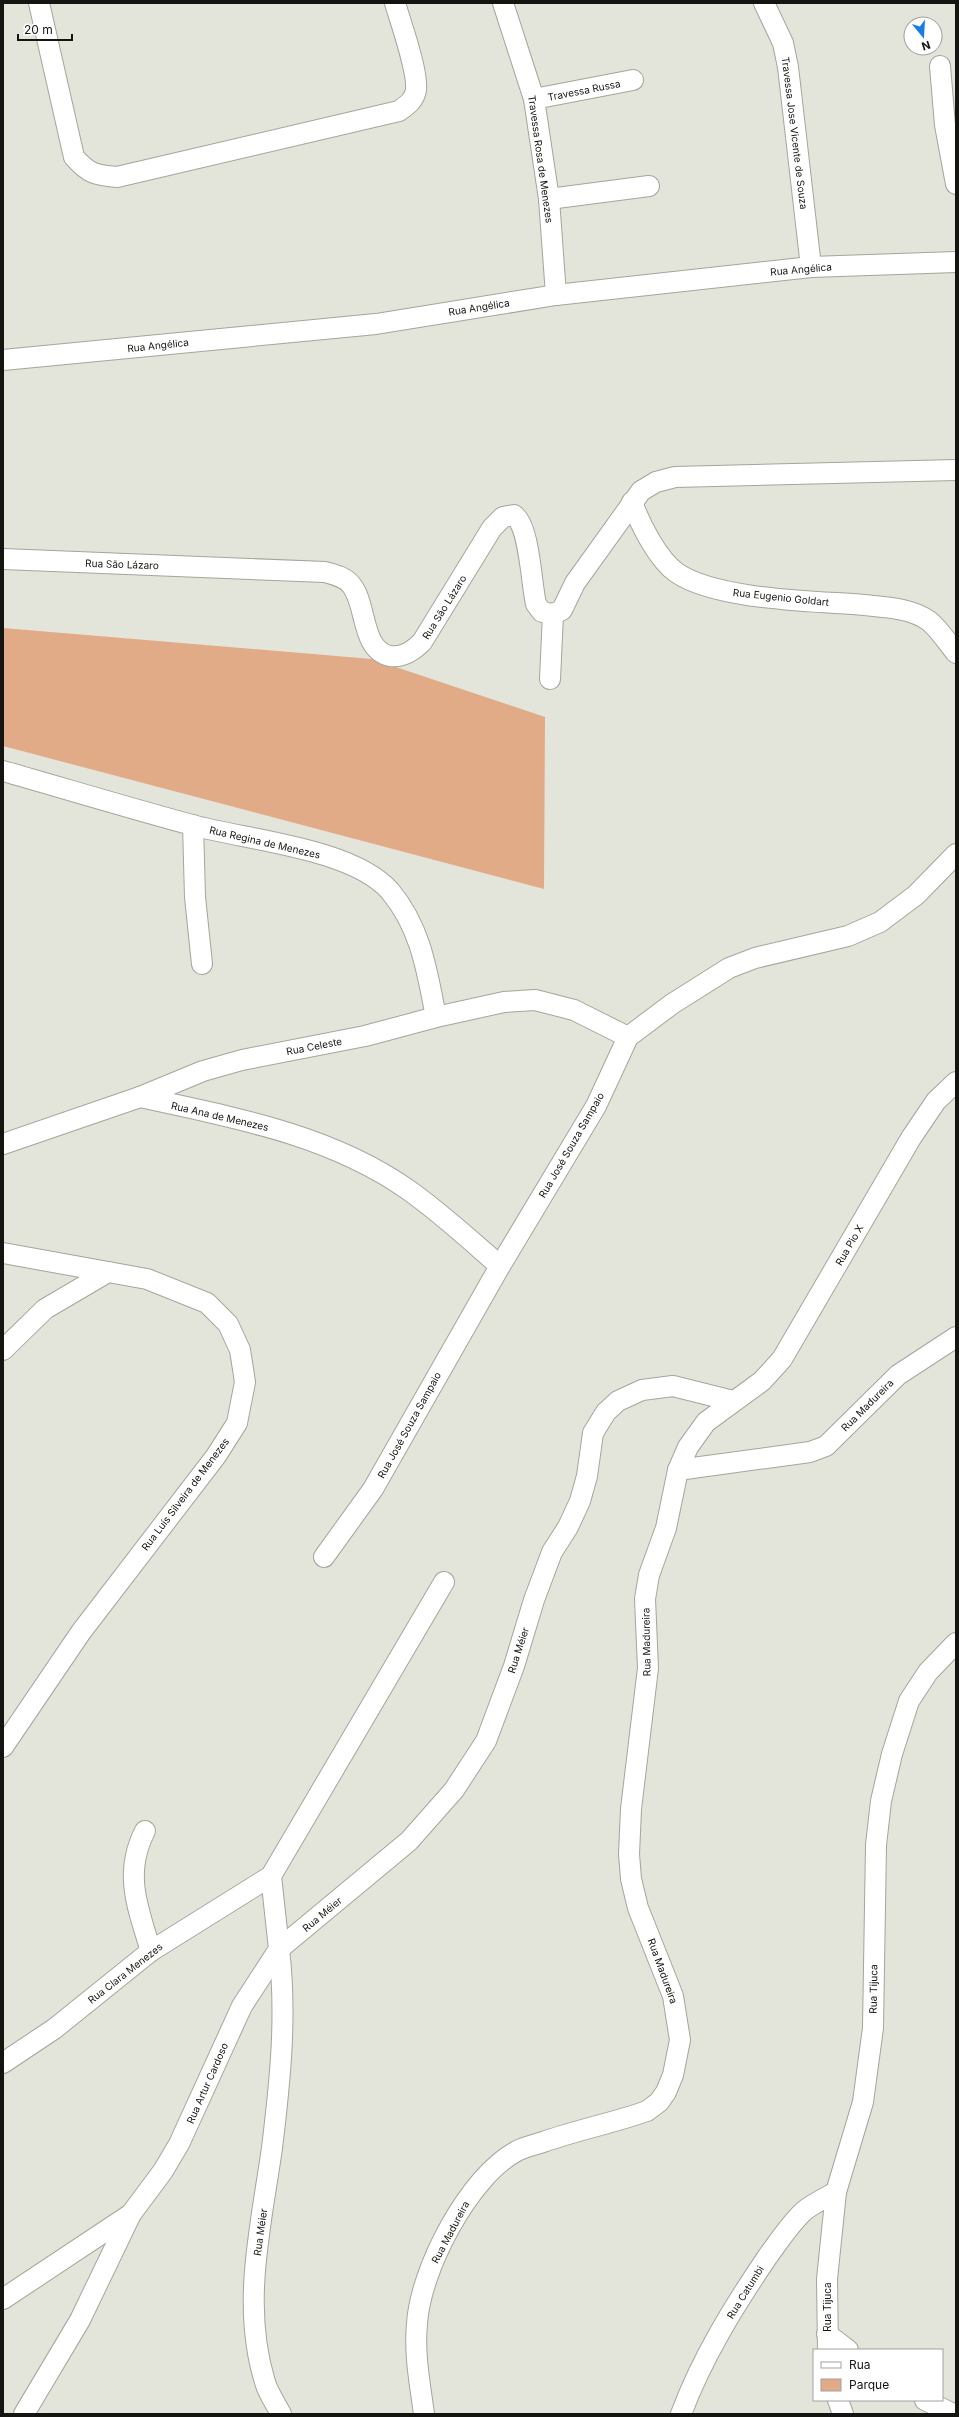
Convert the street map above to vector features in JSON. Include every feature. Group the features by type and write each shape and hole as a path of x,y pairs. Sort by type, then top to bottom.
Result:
{"street":[{"path":"39,3 74,157 87,171 97,175 116,177 399,111 410,103 416,91 415,77 395,3"},
{"name":"Travessa Rosa de Menezes","path":"503,3 534,99 549,199 556,295"},
{"name":"Travessa Jose Vicente de Souza","path":"764,3 783,43 788,67 811,267"},
{"path":"940,66 945,125 956,184"},
{"name":"Travessa Russa","path":"534,99 633,80"},
{"path":"549,199 649,186"},
{"name":"Rua Angélica","path":"3,360 376,324 556,295 811,267 956,262"},
{"path":"550,679 553,614 562,610 575,583 632,502 641,491 656,482 675,477 956,470"},
{"name":"Rua Eugenio Goldart","path":"632,502 639,521 651,543 676,572 693,582 720,591 881,606 909,612 928,620 956,653"},
{"name":"Rua São Lázaro","path":"3,559 325,572 341,577 352,585 358,596 373,643 384,655 397,657 413,651 422,642 492,528 503,517 514,515 518,518 524,530 536,604 542,612 553,614"},
{"name":"Rua Regina de Menezes","path":"3,771 193,825 316,853 356,866 389,890 409,917 423,949 436,1016"},
{"path":"193,825 195,897 202,964"},
{"name":"Rua José Souza Sampaio","path":"324,1557 373,1490 500,1266 596,1106 628,1037 672,1004 729,968 755,958 848,936 880,922 916,895 956,854"},
{"name":"Rua Celeste","path":"3,1144 140,1097 203,1071 242,1060 365,1036 436,1016 504,1002 535,1000 574,1010 628,1037"},
{"name":"Rua Pio X","path":"733,1401 762,1381 782,1359 911,1138 936,1101 956,1082"},
{"name":"Rua Ana de Menezes","path":"140,1097 254,1122 313,1142 364,1164 406,1189 500,1266"},
{"name":"Rua Luís Silveira de Menezes","path":"3,1253 147,1279 208,1303 228,1324 240,1350 245,1382 237,1423 216,1456 81,1632 3,1746"},
{"path":"3,1350 45,1309 108,1272"},
{"name":"Rua Madureira","path":"678,1470 810,1452 826,1446 898,1375 956,1337"},
{"name":"Rua Méier","path":"279,1950 409,1841 454,1790 486,1741 514,1666 534,1600 552,1552 568,1527 580,1501 587,1476 593,1433 606,1412 618,1401 642,1390 672,1386 733,1401"},
{"name":"Rua Madureira","path":"424,2414 417,2361 417,2323 421,2298 433,2262 465,2201 490,2170 517,2150 647,2111 659,2102 673,2075 680,2040 678,2018 664,1969 638,1908 631,1879 629,1854 631,1809 648,1668 645,1599 649,1575 668,1522 678,1470 688,1447 706,1422 733,1401"},
{"path":"271,1876 444,1582"},
{"name":"Rua Tijuca","path":"828,2342 827,2279 836,2192 862,2102 869,2063 872,2028 876,1845 881,1802 892,1754 909,1701 928,1672 956,1643"},
{"path":"145,1831 137,1846 133,1862 134,1882 151,1951"},
{"name":"Rua Méier","path":"271,1876 283,1983 283,2045 274,2132 253,2283 253,2327 265,2383 281,2414"},
{"name":"Rua Clara Menezes","path":"3,2063 54,2029 151,1951 271,1876"},
{"name":"Rua Artur Cardoso","path":"24,2414 80,2320 131,2214 163,2171 179,2144 242,2006 279,1950"},
{"name":"Rua Catumbi","path":"681,2414 690,2389 714,2342 748,2285 791,2225 816,2202 836,2192"},
{"name":"Rua Artur Cardoso","path":"3,2299 131,2214"},
{"path":"828,2342 846,2349"},
{"path":"838,2401 843,2414"},
{"path":"927,2401 953,2414"}],"green space":[{"path":"3,628 372,659 545,717 544,889 3,746"}]}
